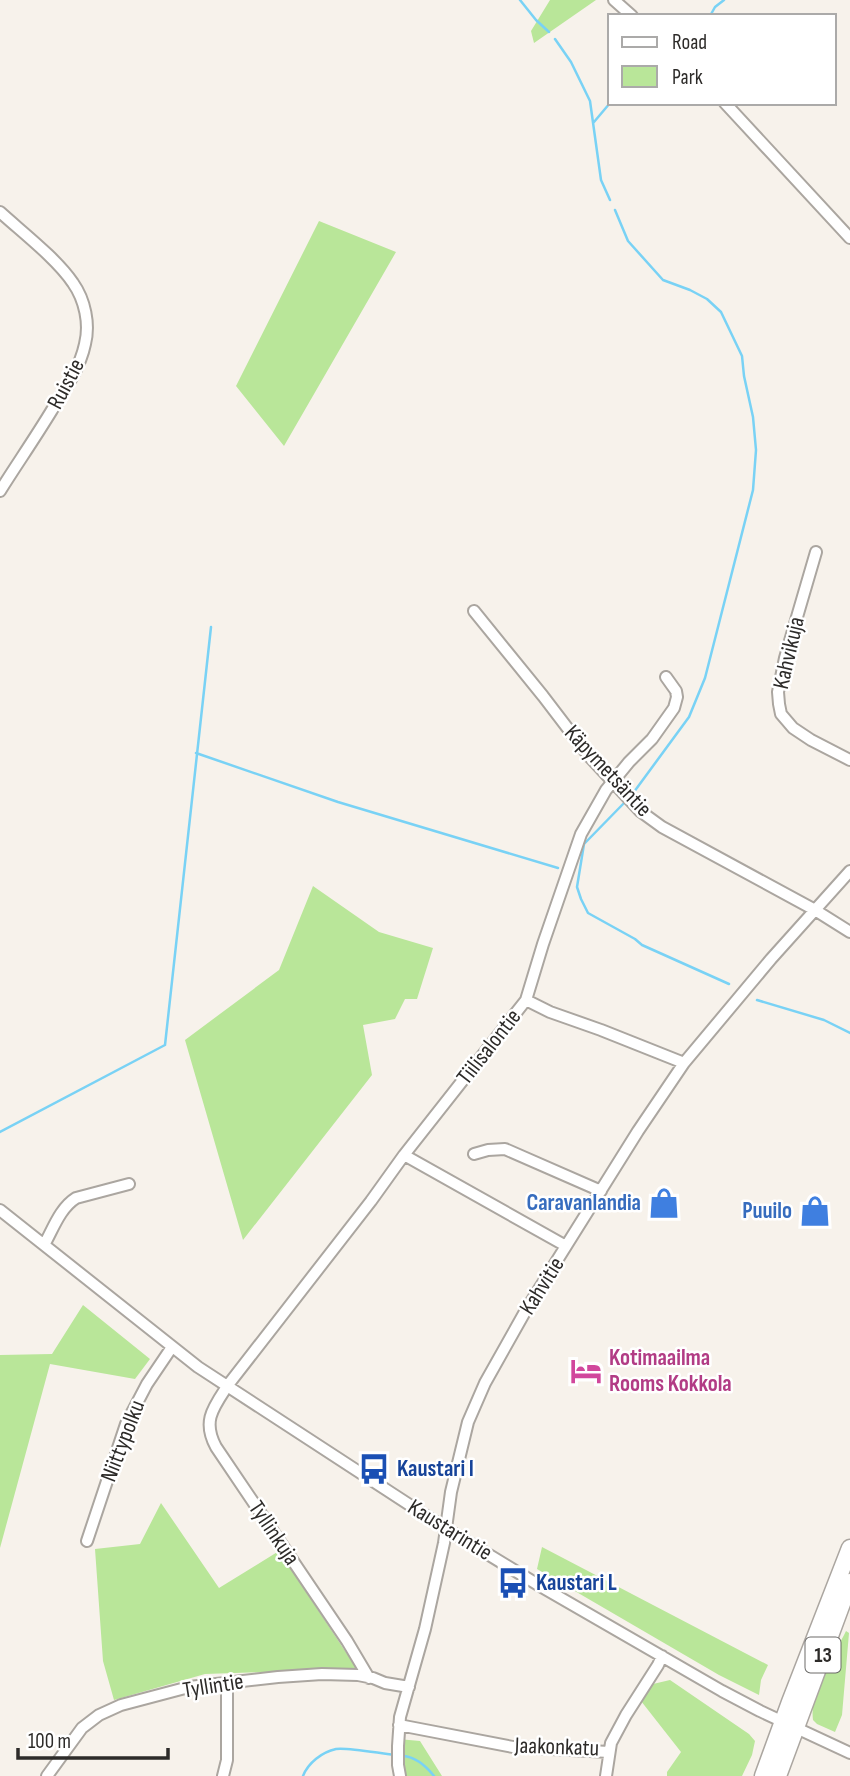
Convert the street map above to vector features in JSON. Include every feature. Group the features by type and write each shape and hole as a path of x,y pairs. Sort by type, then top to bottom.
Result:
{"highway":[{"name":"13","path":"778,1776 789,1725 850,1548"},
{"name":"13","path":"763,1776 789,1725 850,1582"}],"street":[{"path":"614,0 630,14"},
{"path":"727,105 850,238"},
{"name":"Ruistie","path":"0,212 61,268 73,283 83,302 86,342 69,384 0,491"},
{"name":"Kahvikuja","path":"816,552 785,659 778,692 779,704 781,715 793,728 850,761"},
{"name":"Käpymetsäntie","path":"474,611 581,746 640,811 662,827 815,909 850,932"},
{"name":"Tiilisalontie","path":"228,1385 526,1000 575,849 594,809 612,782 652,739 674,708 676,691 666,677"},
{"name":"Kahvitie","path":"399,1771 400,1717 425,1629 451,1492 468,1422 485,1383 526,1310 638,1131 684,1063 771,959 850,871"},
{"path":"526,1000 550,1012 684,1063"},
{"path":"474,1154 488,1150 514,1151 601,1191"},
{"path":"404,1155 566,1246"},
{"path":"44,1245 70,1202 129,1184"},
{"name":"Kaustarintie","path":"0,1210 198,1367 445,1528 722,1691 850,1753"},
{"name":"Niittypolku","path":"87,1541 127,1424 147,1384 172,1347"},
{"name":"Tyllinkuja","path":"228,1385 209,1418 210,1435 369,1678"},
{"name":"Jaakonkatu","path":"399,1725 513,1746 609,1752 626,1715 662,1656"},
{"name":"Tyllintie","path":"47,1776 82,1728 99,1715 121,1705 189,1687 278,1676 322,1674 358,1675 409,1687"},
{"path":"223,1776 227,1760 227,1683"},
{"path":"606,1776 609,1752"}],"green space":[{"path":"550,0 596,0 534,43 531,31"},
{"path":"319,221 396,252 284,446 236,386"},
{"path":"313,886 379,932 433,948 417,999 405,999 395,1019 363,1025 372,1075 243,1240 185,1040 279,970"},
{"path":"83,1305 150,1359 135,1379 50,1364 0,1548 0,1355 52,1354"},
{"path":"161,1503 219,1588 279,1551 357,1669 205,1674 114,1700 103,1661 95,1549 140,1544"},
{"path":"542,1547 768,1665 761,1680 759,1695 719,1675 537,1569"},
{"path":"846,1631 849,1633 842,1715 835,1732 813,1720 813,1709 824,1674"},
{"path":"670,1680 749,1734 755,1741 742,1776 667,1776 681,1752 641,1701 653,1684"},
{"path":"398,1739 420,1741 442,1776 401,1776"}],"waterway":[{"path":"520,0 549,32"},
{"path":"711,14 724,0"},
{"path":"555,39 571,62 590,101 601,180 610,200"},
{"path":"594,122 608,105"},
{"path":"615,210 628,241 663,280 707,299 721,312 742,356 756,450 753,490 705,678 689,717 631,796"},
{"path":"0,1132 165,1045 211,627"},
{"path":"196,753 338,802 558,868"},
{"path":"626,801 584,844 577,887 588,913 642,945 729,984"},
{"path":"757,1000 824,1020 850,1033"},
{"path":"303,1776 316,1759 336,1749 396,1755"},
{"path":"403,1756 420,1763 434,1776"}],"place":[{"name":"Caravanlandia","path":"664,1203"},
{"name":"Puuilo","path":"815,1211"},
{"name":"Kotimaailma Rooms Kokkola","path":"586,1371"},
{"name":"Kaustari I","path":"374,1469"},
{"name":"Kaustari L","path":"513,1583"}]}
